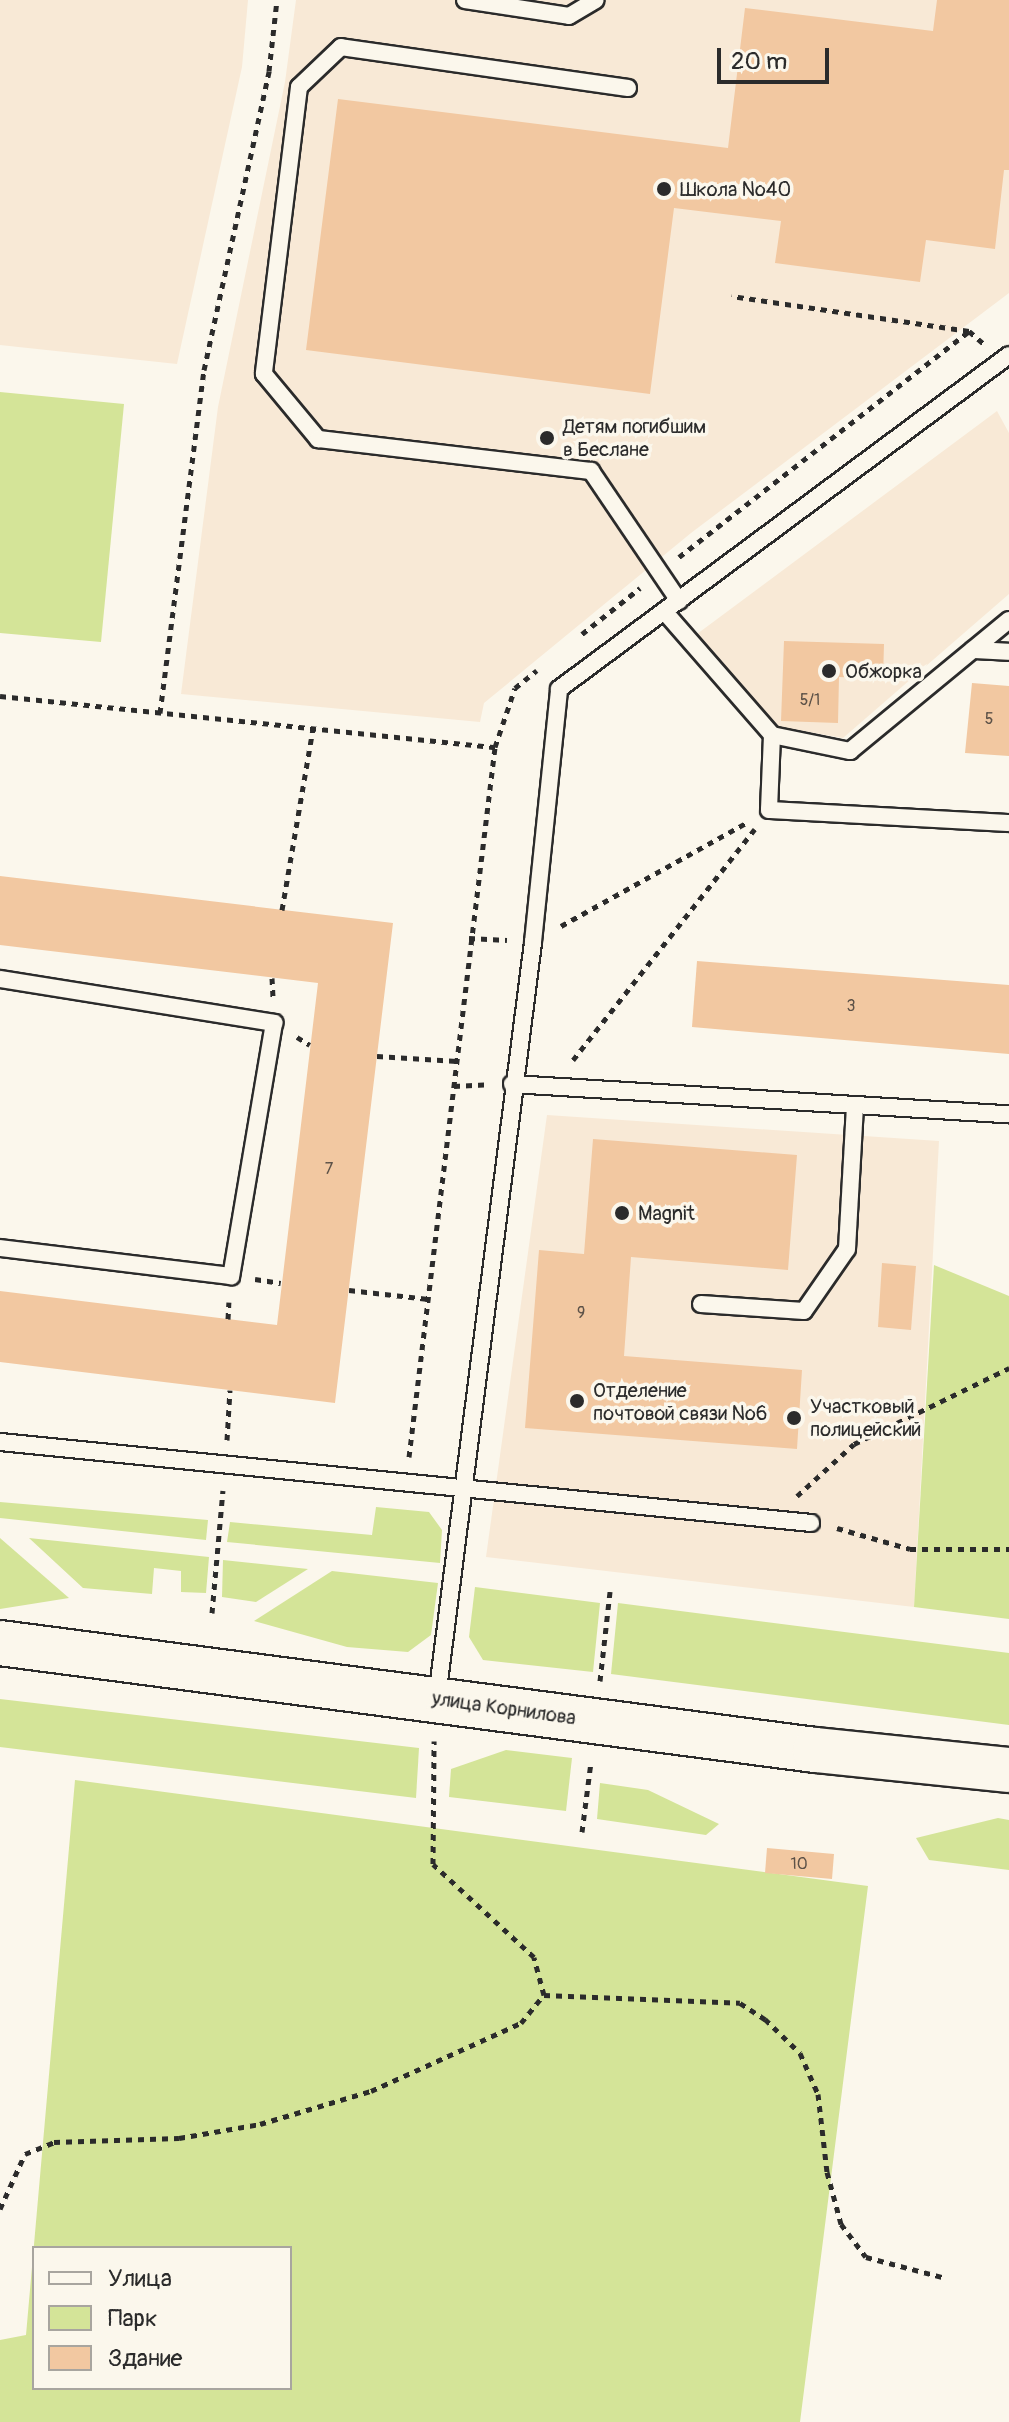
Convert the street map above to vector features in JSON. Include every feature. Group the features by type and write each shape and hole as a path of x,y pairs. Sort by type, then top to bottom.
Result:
{"main road":[{"name":"улица Корнилова","path":"0,1643 815,1750 1009,1770"}],"lane":[{"path":"465,0 569,16 596,0"},
{"path":"628,88 341,47 299,87 264,374 318,439 591,471 679,601"},
{"path":"437,1698 512,1084 533,942 559,689 1007,363"},
{"path":"664,611 772,735 850,751 1009,620"},
{"path":"973,650 1009,652"},
{"path":"772,735 769,810 1009,823"},
{"path":"0,979 274,1023 231,1276 0,1248"},
{"path":"512,1084 1009,1114"},
{"path":"701,1304 804,1311 847,1249 855,1105"},
{"path":"0,1442 225,1462 462,1490 811,1523"}],"path":[{"path":"160,713 204,370 269,71 277,0"},
{"path":"575,640 969,331 732,296"},
{"path":"406,1483 469,938 495,747 515,688 551,659"},
{"path":"0,696 495,747"},
{"path":"282,910 313,729"},
{"path":"469,938 533,942 769,810"},
{"path":"552,1086 769,810"},
{"path":"377,1056 457,1061"},
{"path":"349,1290 428,1299"},
{"path":"780,1519 810,1479 854,1444 1009,1368"},
{"path":"212,1613 230,1390"},
{"path":"811,1523 910,1549 1009,1549"},
{"path":"437,1698 430,1813 433,1864 534,1957 544,1995"},
{"path":"0,2209 25,2154 54,2142 179,2138 260,2124 371,2091 521,2023 544,1995"},
{"path":"544,1995 740,2003 765,2019 800,2053 818,2094 827,2172 841,2224 866,2257 946,2278"}],"shaded area":[{"path":"0,0 248,0 242,67 177,364 0,345"},
{"path":"296,0 1009,0 1009,293 691,533 484,703 480,722 181,694 218,407 285,82"},
{"path":"997,411 1009,433 1009,594 843,738 774,726 697,634"},
{"path":"547,1115 939,1141 914,1607 486,1557"}],"green space":[{"path":"0,392 124,404 101,642 0,633"},
{"path":"934,1265 1009,1296 1009,1619 914,1607"},
{"path":"0,1502 208,1520 206,1540 0,1518"},
{"path":"376,1507 429,1512 442,1530 440,1563 227,1542 230,1522 372,1535"},
{"path":"0,1538 69,1598 0,1609"},
{"path":"29,1538 209,1557 206,1593 181,1592 181,1571 154,1568 152,1594 83,1588"},
{"path":"223,1560 308,1569 256,1602 222,1597"},
{"path":"332,1571 438,1583 431,1635 408,1652 347,1647 254,1621"},
{"path":"475,1587 600,1603 593,1672 483,1660 469,1637"},
{"path":"618,1603 1009,1653 1009,1725 611,1674"},
{"path":"0,1699 419,1748 416,1798 0,1747"},
{"path":"506,1750 572,1758 566,1811 449,1797 451,1769"},
{"path":"75,1780 868,1886 800,2422 0,2422 0,2340 26,2335 32,2267 32,2390 292,2390 292,2246 34,2246"},
{"path":"600,1783 648,1790 719,1824 706,1835 597,1819"},
{"path":"998,1818 1009,1820 1009,1870 929,1860 916,1838"}],"building":[{"name":"Школа №40","path":"937,0 1009,0 1009,170 1004,170 995,249 926,240 920,282 775,263 781,221 674,208 650,394 306,350 338,99 728,148 745,8 933,31"},
{"path":"784,641 884,644 883,679 839,677 838,723 781,721"},
{"path":"972,683 1009,686 1009,756 965,753"},
{"path":"0,876 393,923 335,1403 0,1362 0,1291 277,1325 318,983 0,945"},
{"path":"697,961 1009,985 1009,1054 692,1027"},
{"path":"593,1139 797,1155 788,1270 631,1257 624,1356 802,1370 797,1449 525,1428 539,1250 584,1254"},
{"path":"882,1263 916,1266 911,1330 878,1327"},
{"path":"767,1848 834,1854 832,1879 765,1873"}],"place":[{"name":"Школа №40","path":"664,189"},
{"name":"Детям погибшим в Беслане","path":"547,438"},
{"name":"Обжорка","path":"829,671"},
{"name":"Magnit","path":"622,1213"},
{"name":"Отделение почтовой связи №6","path":"577,1401"},
{"name":"Участковый полицейский","path":"794,1418"}]}
